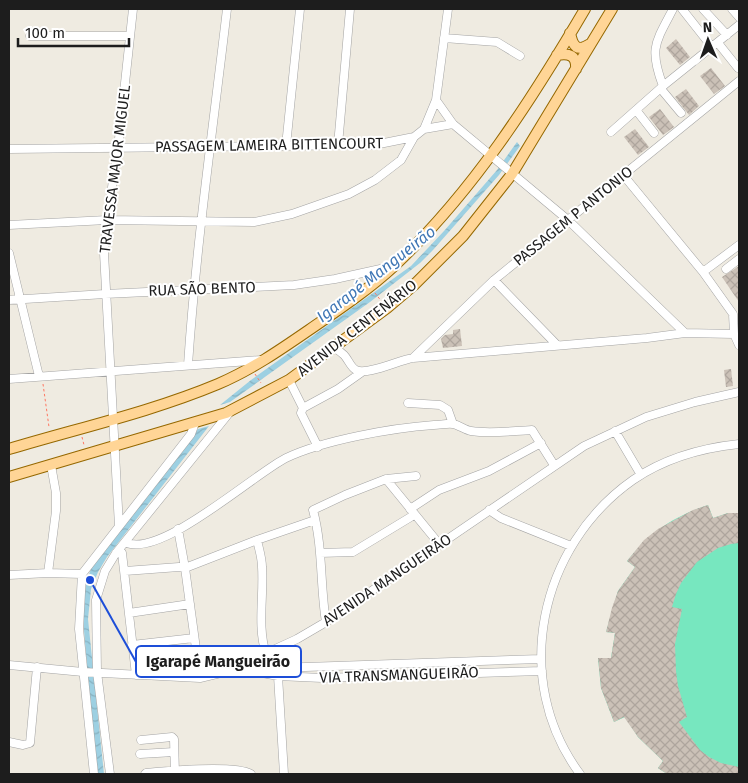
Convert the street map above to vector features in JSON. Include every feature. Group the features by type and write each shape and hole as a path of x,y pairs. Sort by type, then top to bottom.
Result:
{"main road":[{"name":"AVENIDA CENTENÁRIO","path":"9,448 173,401 220,383 265,360 325,319 394,266 493,158 585,9"},
{"name":"AVENIDA CENTENÁRIO","path":"9,477 194,423 232,410 289,380 387,308 414,285 463,236 511,173 612,9"},
{"path":"570,33 572,42 579,48 590,44"},
{"path":"557,55 570,55 574,57 577,62 576,70"}],"street":[{"name":"TRAVESSA MAJOR MIGUEL","path":"119,526 104,253 118,148 133,9"},
{"path":"188,366 200,221 227,9"},
{"path":"286,146 300,9"},
{"path":"338,145 350,9"},
{"path":"9,225 107,220 254,222 292,214 349,194 388,171 401,160 414,138 424,129 436,100 448,9"},
{"path":"673,9 658,36 655,50 655,65 662,87 681,113"},
{"path":"682,9 738,68"},
{"path":"703,9 727,35"},
{"path":"732,9 739,17"},
{"path":"611,132 662,87 739,25"},
{"path":"30,36 130,36"},
{"path":"444,38 497,42 520,56"},
{"name":"PASSAGEM P ANTONIO","path":"413,358 494,280 739,81"},
{"path":"436,100 453,124 568,220 685,333"},
{"path":"636,110 654,133"},
{"path":"424,129 453,124"},
{"name":"PASSAGEM LAMEIRA BITTENCOURT","path":"9,149 374,145 414,138"},
{"path":"624,176 703,272 733,314 734,334 739,345"},
{"path":"703,272 739,245"},
{"path":"9,253 19,300 40,376"},
{"path":"726,268 739,259"},
{"name":"RUA SÃO BENTO","path":"9,300 294,285 335,279 394,266"},
{"path":"494,280 557,345"},
{"path":"318,447 301,413 304,408 338,389 362,372 384,367 400,360 685,333 734,334"},
{"path":"334,348 342,352 354,370 362,372"},
{"path":"9,379 265,360"},
{"path":"289,380 304,408"},
{"name":"AVENIDA MANGUEIRÃO","path":"9,665 83,672 200,678 225,672 297,639 326,622 584,446 646,417 695,402 739,392"},
{"path":"408,403 440,406 448,410 453,424"},
{"path":"110,774 97,672 96,600 104,571 116,553 232,410"},
{"path":"94,774 79,629 82,574 191,434 194,423"},
{"path":"125,542 130,544 140,543 178,529 202,516 279,462 318,447 352,438 410,428 453,424 469,431 494,433 532,430 554,465"},
{"path":"615,431 641,475"},
{"path":"320,553 353,552 412,512 439,490 489,471 541,443"},
{"path":"580,774 561,743 553,722 546,700 542,671 542,632 552,587 560,566 571,546 599,509 641,475 674,458 696,451 739,444"},
{"path":"48,573 56,511 56,494 51,465"},
{"path":"326,622 320,553 313,510 386,479 416,476"},
{"path":"386,479 440,544"},
{"path":"489,510 501,518 571,546"},
{"path":"125,571 185,568 315,520"},
{"path":"178,529 200,678"},
{"path":"257,540 262,568 262,637 266,654"},
{"path":"116,553 122,553 125,571 136,675"},
{"path":"9,575 82,574"},
{"path":"129,613 190,604"},
{"path":"132,645 194,638"},
{"name":"VIA TRANSMANGUEIRÃO","path":"256,672 276,668 541,659"},
{"path":"9,742 28,745 30,741 38,667"},
{"name":"VIA TRANSMANGUEIRÃO","path":"225,672 256,672 278,676 322,678 542,671"},
{"path":"278,676 284,774"},
{"path":"141,740 172,736 174,739 175,772"},
{"path":"140,754 174,752"},
{"path":"145,774 148,772 238,770 251,774"}],"path":[{"path":"373,290 383,303"},
{"path":"254,373 262,385"},
{"path":"40,376 51,436"},
{"path":"80,429 86,454"}],"green space":[{"path":"708,505 713,518 728,513 739,513 739,774 667,774 658,768 663,761 638,737 625,717 614,722 601,688 598,658 611,658 615,633 606,632 618,591 635,567 627,561 645,542 673,520"}],"water":[{"path":"517,142 520,146 499,175 420,263 370,302 230,402 220,405 251,380 411,266 497,170"},
{"path":"209,426 107,557 91,589 88,619 104,774 98,774 82,607 91,568 198,429"}],"building":[{"path":"676,39 690,57 680,65 666,48"},
{"path":"711,68 725,86 714,94 700,76"},
{"path":"686,89 699,106 689,115 675,97"},
{"path":"660,109 674,127 663,135 649,117"},
{"path":"635,129 649,147 638,155 624,137"},
{"path":"739,266 739,302 722,277"},
{"path":"460,329 462,346 443,348 441,339 445,335 453,334 453,330"},
{"path":"731,369 733,386 726,387 724,370"},
{"path":"708,505 713,518 728,513 739,513 739,543 718,548 697,562 681,583 676,594 672,607 682,609 675,644 676,671 678,686 687,717 679,722 700,750 721,763 739,767 739,774 667,774 658,768 663,761 638,737 624,717 614,722 601,688 598,658 611,658 615,633 606,632 618,591 635,567 627,561 644,540 658,529 693,510"}],"place":[{"name":"Igarapé Mangueirão","path":"90,580"}]}
